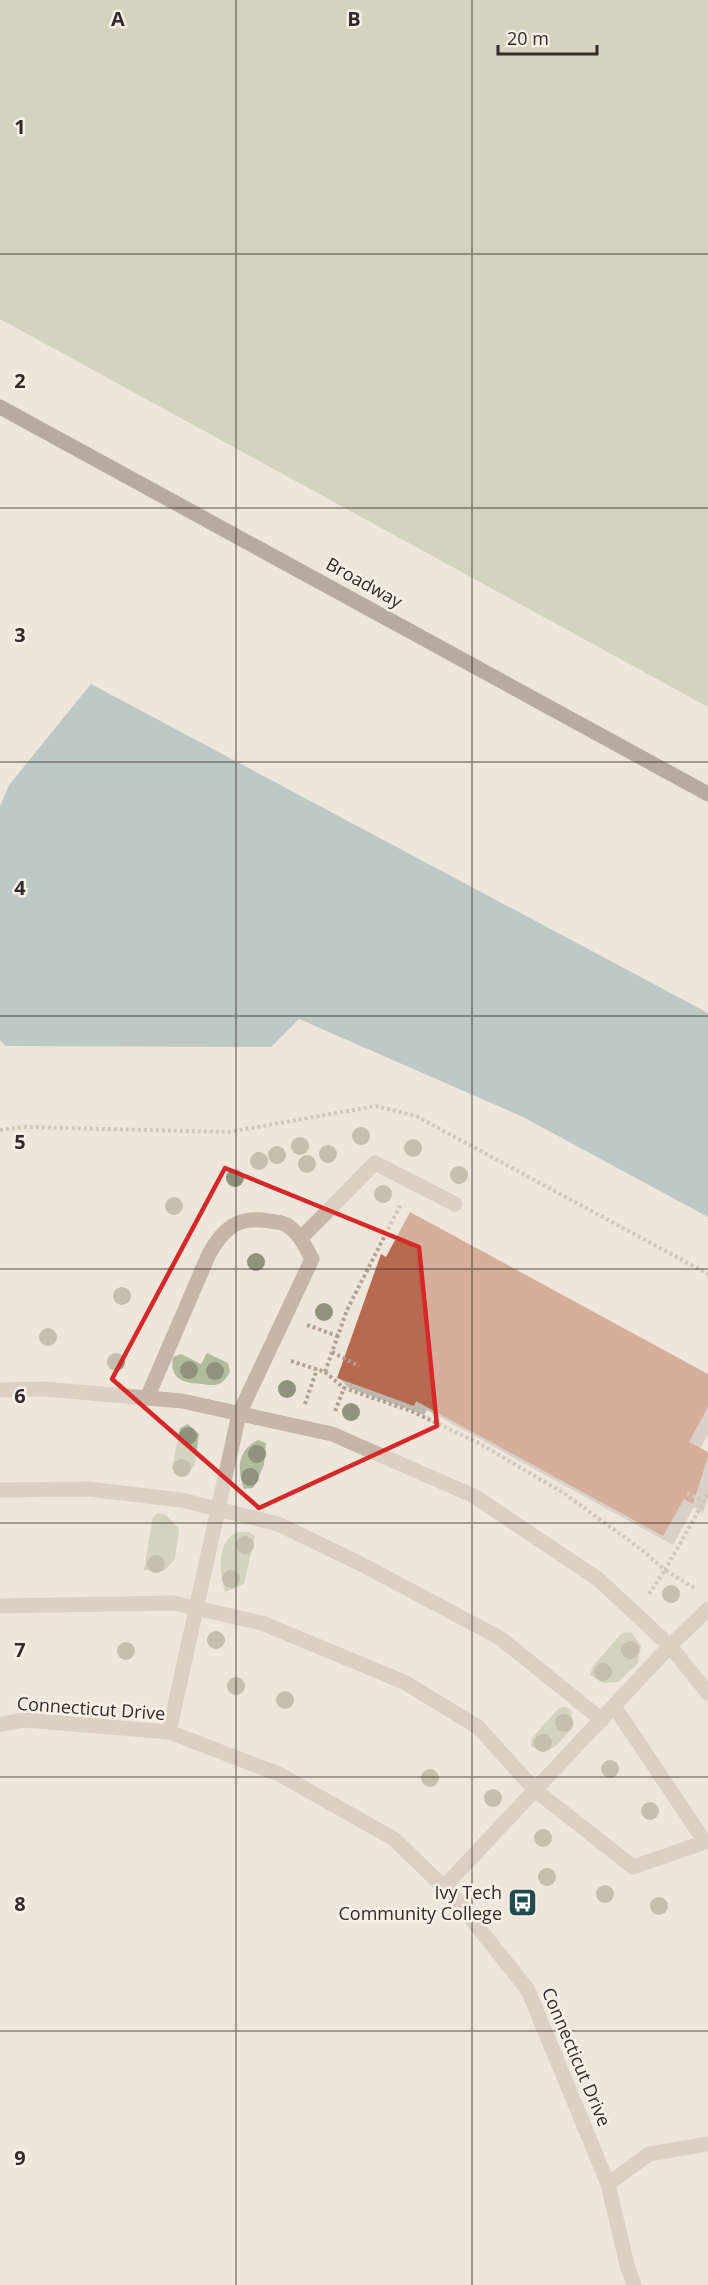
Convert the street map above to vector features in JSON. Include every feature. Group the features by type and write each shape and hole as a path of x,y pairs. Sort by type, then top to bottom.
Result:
{"main road":[{"name":"Broadway","path":"0,407 708,794"}],"street":[{"path":"301,1238 375,1163 455,1204"},
{"path":"147,1398 218,1238 234,1223 261,1219 286,1224 301,1238 312,1259 239,1413 169,1732"},
{"path":"0,1390 44,1389 182,1401 332,1434 474,1496 598,1579 670,1646 708,1693"},
{"path":"0,1490 88,1489 181,1500 278,1524 361,1564 500,1638 602,1720"},
{"path":"0,1606 173,1603 262,1623 404,1682 478,1727 535,1790 633,1867 706,1841 614,1706"},
{"path":"444,1887 670,1646 708,1609"},
{"name":"Connecticut Drive","path":"0,1724 25,1720 169,1732 279,1774 394,1839 454,1897 528,1990 608,2184 634,2285"},
{"path":"608,2184 649,2154 708,2144"}],"path":[{"path":"326,1372 347,1310 412,1182"},
{"path":"300,1333 305,1324 338,1336"},
{"path":"332,1353 358,1366"},
{"path":"287,1359 326,1372 344,1388 411,1411 477,1442 565,1494 642,1550 665,1570 691,1588 700,1590"},
{"path":"304,1407 317,1369"},
{"path":"333,1417 344,1388"},
{"path":"687,1493 704,1502"},
{"path":"665,1570 708,1494"}],"highlighted area":[{"path":"225,1168 419,1247 437,1426 259,1508 112,1379"}],"green space":[{"path":"0,0 708,0 708,707 0,319"},
{"path":"207,1353 228,1363 230,1372 221,1383 212,1385 189,1383 179,1379 173,1371 173,1357 181,1354 201,1364"},
{"path":"188,1424 199,1434 195,1465 184,1477 175,1474 172,1468 180,1428"},
{"path":"258,1440 266,1443 264,1465 253,1488 244,1489 240,1474 240,1461 246,1449"},
{"path":"157,1513 166,1515 179,1529 175,1559 164,1571 144,1570 153,1517"},
{"path":"248,1532 255,1536 244,1584 225,1592 221,1561 224,1546 234,1534"},
{"path":"631,1632 641,1646 638,1663 618,1682 603,1683 590,1675 593,1666 622,1633"},
{"path":"565,1707 571,1710 573,1727 556,1746 543,1752 531,1746 532,1738 559,1708"}],"water":[{"path":"91,684 708,1013 708,1217 523,1117 299,1019 271,1047 6,1046 0,1040 0,806 9,785"}],"building":[{"path":"410,1212 708,1374 708,1407 689,1442 708,1452 708,1456 693,1504 684,1499 663,1536 416,1401 414,1406 337,1378 381,1254 386,1257"}],"place":[{"name":"Ivy Tech Community College","path":"523,1903"}]}
